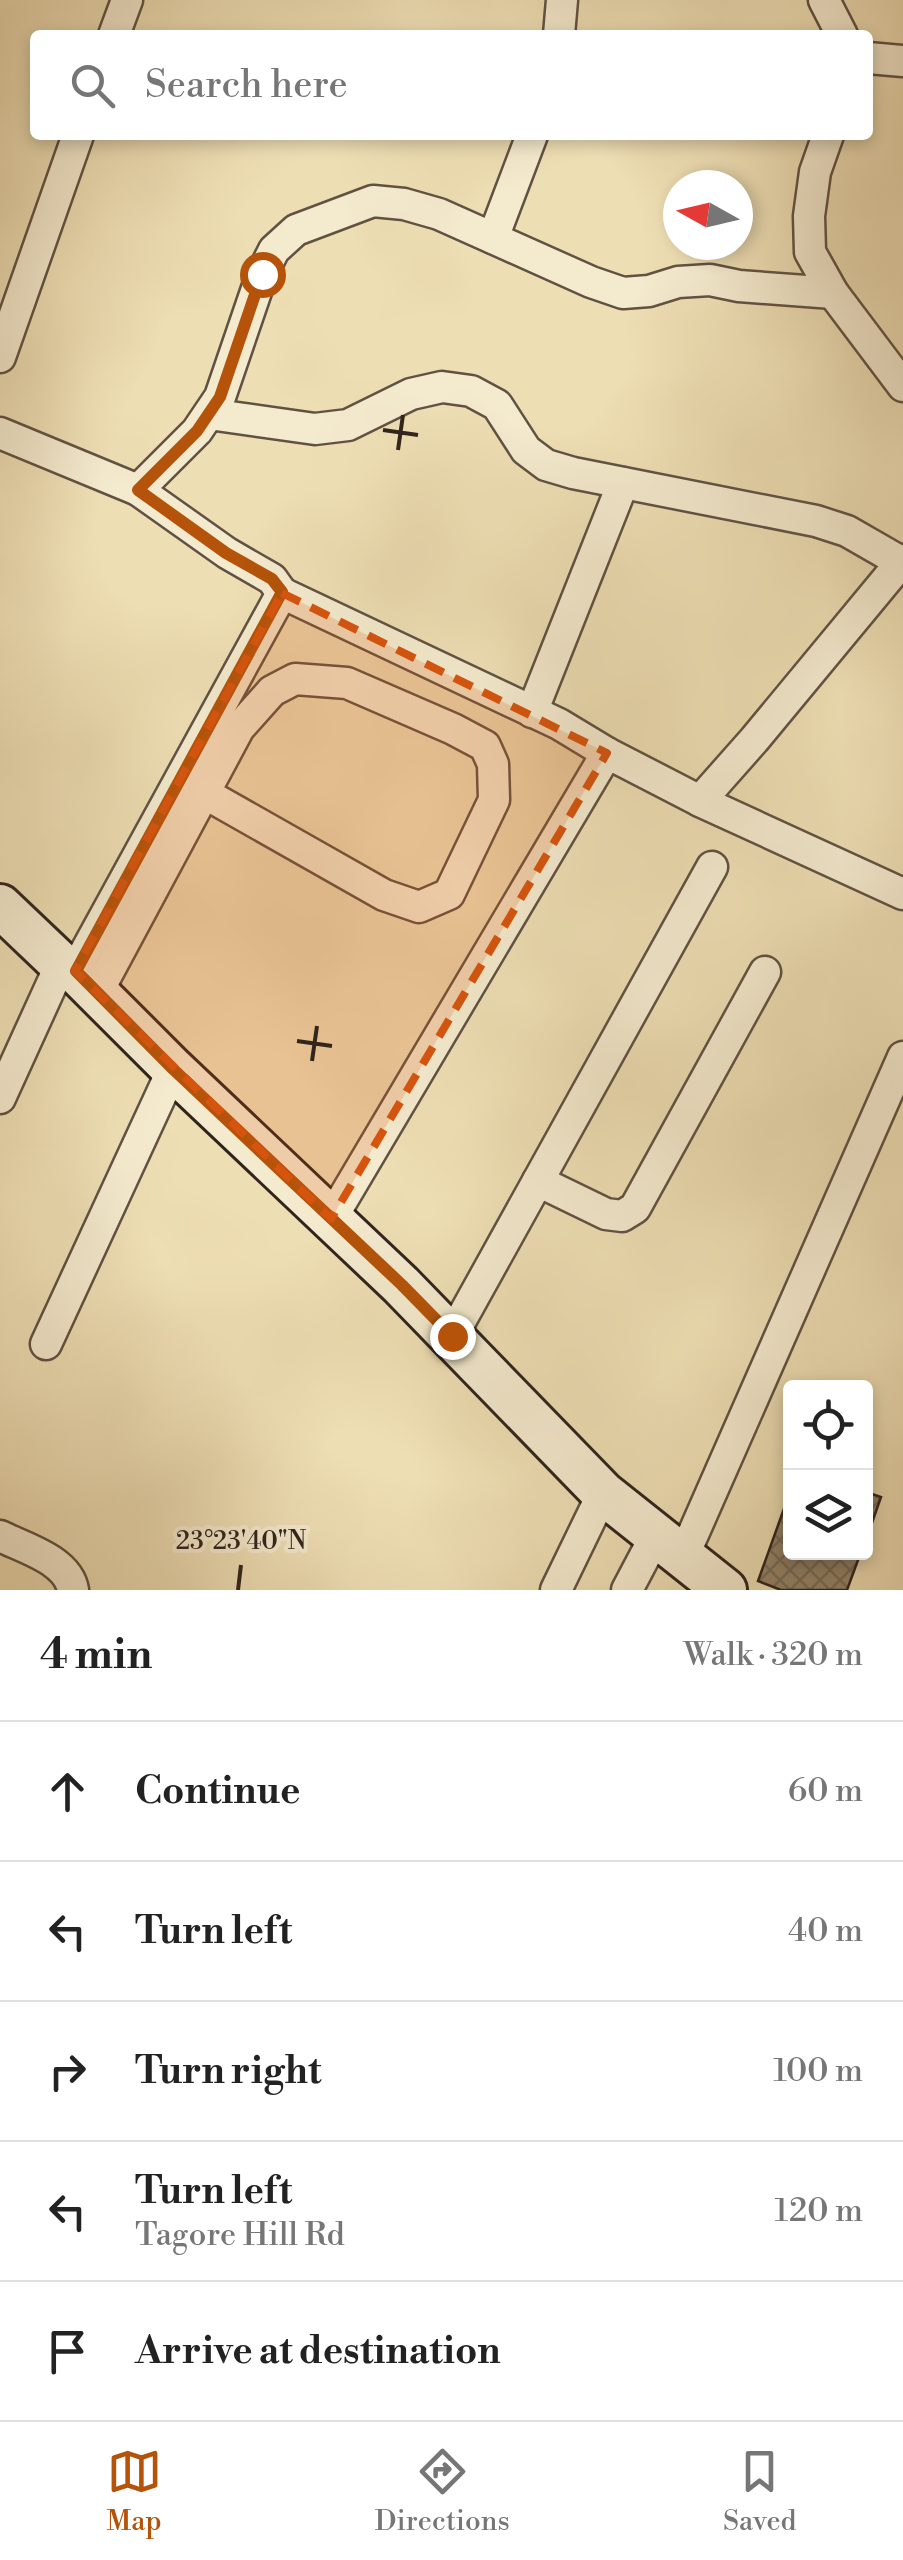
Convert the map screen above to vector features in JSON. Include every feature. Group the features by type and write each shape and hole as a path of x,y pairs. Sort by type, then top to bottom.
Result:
{"main road":[{"path":"0,906 402,1285 603,1493 725,1590"}],"street":[{"path":"116,30 127,0"},
{"path":"559,30 562,0"},
{"path":"824,0 839,30"},
{"path":"873,59 903,62"},
{"path":"0,358 76,140"},
{"path":"492,238 530,140"},
{"path":"826,140 811,201 810,252 833,293 903,386"},
{"path":"138,490 197,431 220,397 274,250 296,230 373,202 421,209 622,292 710,280 833,293"},
{"path":"209,414 314,429 348,426 411,394 442,387 470,391 497,405 526,450 546,465 816,521 902,560 700,801"},
{"path":"0,433 138,490 226,553 272,579 282,592 559,724 700,801 903,894"},
{"path":"532,712 622,483"},
{"path":"78,976 282,592"},
{"path":"0,1098 78,976 204,794 240,728 272,691 295,679 347,684 485,746 493,764 494,800 448,894 418,907 384,895 204,794"},
{"path":"332,1219 608,753"},
{"path":"452,1336 712,867"},
{"path":"538,1182 606,1214 622,1216 635,1208 765,972"},
{"path":"627,1590 670,1546 903,1056"},
{"path":"46,1344 173,1069"},
{"path":"556,1590 603,1493"},
{"path":"0,1536 55,1564 72,1580 73,1590"}],"highlighted area":[{"path":"282,593 607,753 331,1219 75,971"}],"building":[{"path":"873,1494 881,1497 873,1520"},
{"path":"783,1511 783,1560 858,1560 847,1590 781,1590 758,1581"}],"route":[{"path":"262,274 220,397 197,431 138,490 226,553 272,579 282,592 76,971 452,1336"}]}
